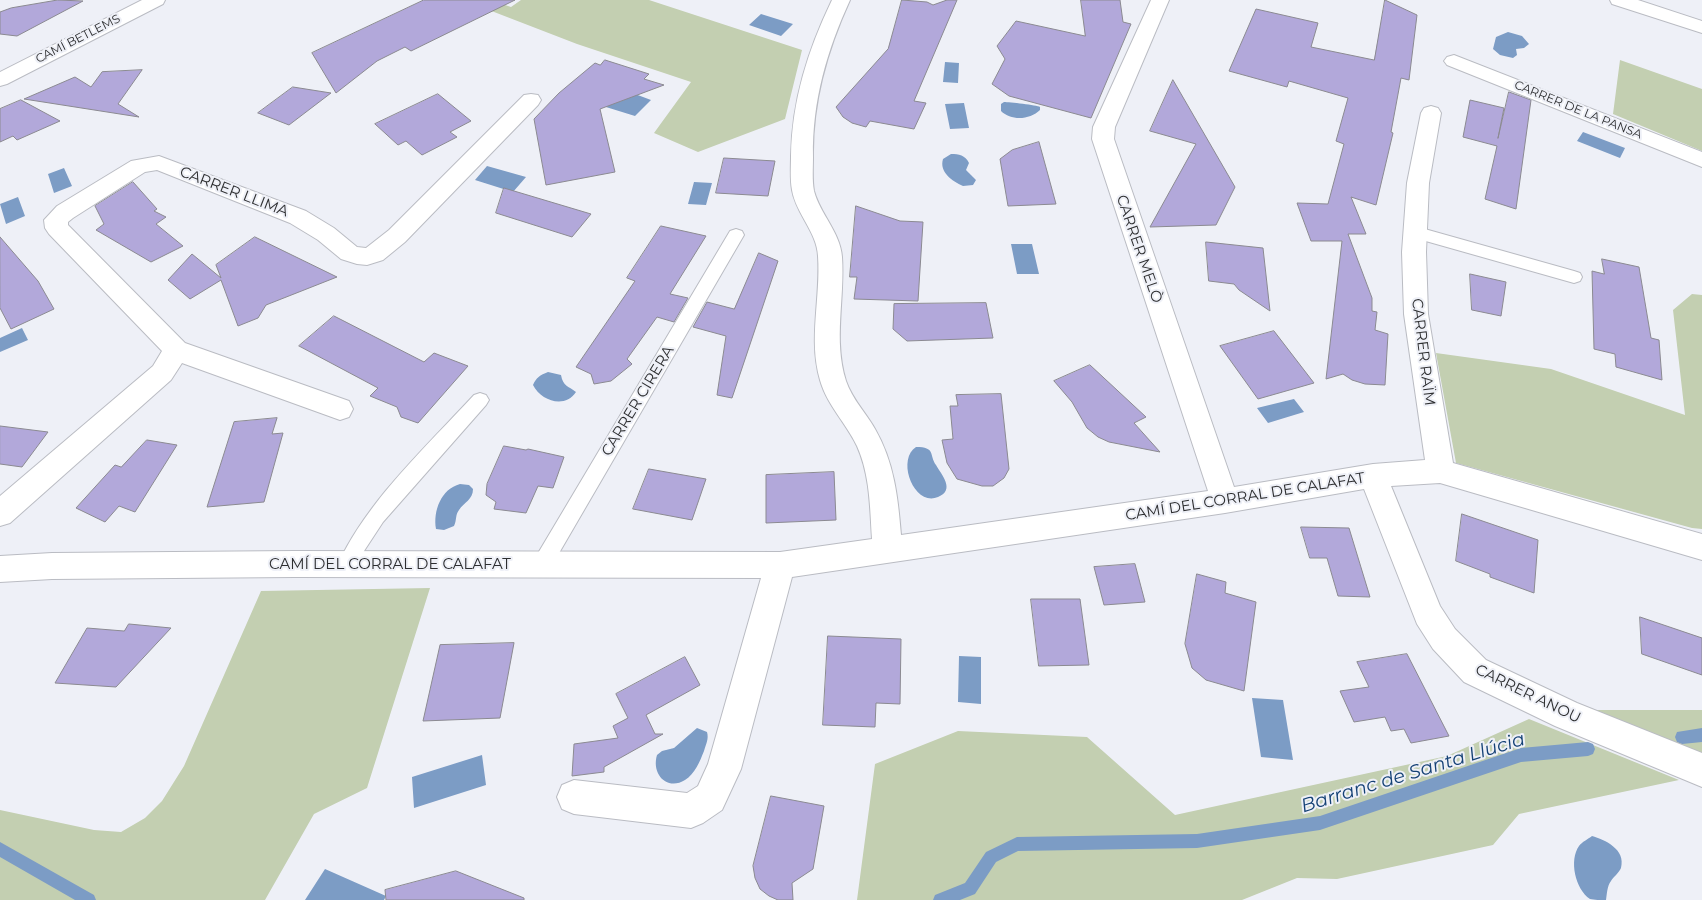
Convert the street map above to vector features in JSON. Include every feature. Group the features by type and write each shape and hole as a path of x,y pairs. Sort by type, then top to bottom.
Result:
{"street":[{"name":"CAMÍ BETLEMS","path":"0,80 156,0"},
{"path":"841,0 824,36 812,71 801,142 802,183 807,202 828,242 830,255 828,342 833,381 838,394 869,443 879,467 888,550"},
{"name":"CARRER MELÒ","path":"1160,0 1104,127 1103,139 1224,501"},
{"path":"1619,0 1702,27"},
{"name":"CARRER DE LA PANSA","path":"1454,61 1702,160"},
{"name":"CARRER LLIMA","path":"340,409 176,350 57,228 56,220 65,212 139,166 159,163 298,218 326,234 349,253 357,256 367,256 382,249 396,236 531,100"},
{"name":"CARRER RAÏM","path":"1431,113 1418,183 1414,232 1416,314 1440,471"},
{"path":"0,514 162,373 176,350"},
{"name":"CAMÍ DEL CORRAL DE CALAFAT","path":"0,569 52,566 348,564 541,566 780,565 1224,501 1373,476 1440,471 1702,547"},
{"name":"CARRER ANOU","path":"1373,476 1428,614 1444,639 1475,671 1567,714 1702,770"},
{"path":"574,797 691,811 710,798 724,769 780,565"}],"lane":[{"path":"1414,232 1574,277"},
{"name":"CARRER CIRERA","path":"541,566 736,236"},
{"path":"348,564 356,545 376,516 480,400"}],"green space":[{"path":"463,0 490,0 511,7 521,0 649,0 802,50 785,119 698,152 654,133 691,82 577,44"},
{"path":"1620,60 1702,89 1702,151 1613,114"},
{"path":"1692,294 1702,295 1702,529 1692,528 1456,463 1436,353 1551,369 1685,415 1673,310"},
{"path":"430,588 367,788 314,814 265,900 0,900 0,810 94,830 121,832 145,818 162,801 184,766 261,591"},
{"path":"1595,710 1702,710 1702,753 1691,749"},
{"path":"1529,719 1679,780 1519,814 1493,845 1337,879 1297,878 1242,900 857,900 875,764 958,731 1087,737 1175,815 1447,756"}],"water":[{"path":"761,14 793,24 781,36 749,25"},
{"path":"1508,32 1522,36 1529,44 1524,48 1516,49 1517,55 1513,58 1500,55 1493,49 1496,37"},
{"path":"945,62 959,63 958,83 943,82"},
{"path":"635,94 651,100 635,116 593,103"},
{"path":"1004,102 1038,106 1040,110 1031,116 1015,118 1001,111 1001,104"},
{"path":"964,103 969,128 950,129 945,104"},
{"path":"1583,132 1625,148 1620,158 1577,141"},
{"path":"951,154 957,154 966,158 969,163 966,170 976,180 973,185 963,186 947,176 942,164 943,159"},
{"path":"487,166 526,177 513,192 475,180"},
{"path":"64,168 72,186 54,193 48,174"},
{"path":"694,182 712,183 706,205 688,204"},
{"path":"18,197 25,216 6,224 0,204"},
{"path":"1011,244 1032,244 1039,274 1017,274"},
{"path":"22,328 28,340 0,352 0,338"},
{"path":"548,372 561,375 565,384 576,392 566,400 553,401 547,399 533,385 535,380"},
{"path":"1294,399 1304,412 1268,423 1257,408"},
{"path":"916,447 927,448 931,452 944,477 947,486 946,490 938,497 929,498 922,495 910,481 908,462 910,453"},
{"path":"460,484 469,485 473,489 472,496 458,512 454,526 444,530 436,529 437,508 443,496 453,487"},
{"path":"959,656 981,657 981,704 958,702"},
{"path":"1252,698 1283,700 1293,760 1261,757"},
{"path":"697,728 707,732 708,737 697,767 692,774 679,783 673,784 662,779 656,769 657,755 662,751 674,748"},
{"path":"482,755 486,785 414,808 412,777"},
{"path":"1592,836 1613,846 1622,861 1620,870 1609,885 1606,900 1590,899 1577,882 1575,874 1574,859 1576,852 1580,845"},
{"path":"325,869 386,896 384,900 305,900"}],"building":[{"path":"58,0 83,1 17,36 0,34 0,12 11,8"},
{"path":"424,0 515,0 411,51 405,47 377,61 336,93 312,53"},
{"path":"902,0 927,2 933,5 947,0 957,0 914,101 926,103 914,129 870,121 866,127 852,123 843,117 836,107 888,49"},
{"path":"1081,0 1120,0 1123,22 1131,24 1091,118 1009,96 992,84 1005,59 997,46 1016,21 1085,36"},
{"path":"1385,0 1417,15 1409,80 1401,78 1391,132 1393,133 1376,205 1351,197 1366,234 1348,234 1372,298 1372,311 1377,312 1375,330 1388,334 1385,385 1365,384 1352,380 1343,374 1326,379 1342,241 1311,241 1297,203 1328,204 1344,144 1336,141 1348,98 1289,81 1287,87 1229,71 1256,9 1318,23 1311,47 1374,60"},
{"path":"605,60 649,74 644,79 664,85 600,109 615,172 546,185 534,119 559,93 595,63 600,65"},
{"path":"142,70 118,104 139,117 24,99 75,77 91,87 102,72"},
{"path":"1173,80 1235,187 1216,225 1150,227 1196,144 1150,131"},
{"path":"293,87 331,93 289,125 258,113"},
{"path":"1509,92 1531,100 1516,209 1485,199 1497,146 1463,137 1470,100 1504,108 1498,138"},
{"path":"438,94 471,121 450,132 457,137 422,155 406,141 398,145 375,124"},
{"path":"21,100 60,121 17,140 13,136 0,142 0,109"},
{"path":"1039,142 1056,204 1008,206 1000,159 1012,150"},
{"path":"724,158 775,161 768,196 716,193"},
{"path":"133,182 157,209 154,211 166,217 156,224 183,246 151,262 96,230 104,224 95,206"},
{"path":"504,188 591,214 572,237 496,213"},
{"path":"856,206 900,221 923,222 918,301 854,299 857,277 850,277"},
{"path":"661,226 706,236 670,294 688,298 674,322 657,317 627,359 632,364 611,381 594,384 591,374 576,367 635,281 627,278"},
{"path":"0,237 38,281 54,309 11,329 0,308"},
{"path":"255,237 337,277 266,305 258,318 238,326 221,280 190,299 168,280 192,254 221,278 216,265"},
{"path":"1206,242 1263,248 1270,311 1239,290 1234,284 1209,281"},
{"path":"759,253 778,261 732,398 717,395 726,336 693,327 707,302 734,309"},
{"path":"1602,259 1639,267 1651,338 1659,340 1662,380 1616,367 1615,354 1594,349 1592,271 1604,274"},
{"path":"1470,274 1506,282 1501,316 1472,310"},
{"path":"986,303 993,338 907,341 893,329 894,304"},
{"path":"334,316 424,362 434,353 468,366 418,423 401,417 397,407 370,396 378,388 299,346"},
{"path":"1274,331 1314,383 1258,399 1220,346"},
{"path":"1090,365 1146,417 1134,423 1160,452 1109,442 1098,437 1087,428 1072,402 1054,381"},
{"path":"1001,394 1009,469 1004,478 993,486 982,486 957,479 947,463 942,440 953,439 950,406 958,406 956,395"},
{"path":"277,418 272,434 283,433 264,502 207,507 234,422"},
{"path":"0,426 48,432 22,467 0,464"},
{"path":"147,440 177,445 135,512 119,506 105,522 76,508 115,465 121,467"},
{"path":"504,446 564,457 553,488 538,486 526,513 494,509 496,502 486,495 487,484"},
{"path":"649,469 706,479 692,520 633,509"},
{"path":"834,472 836,520 766,523 766,475"},
{"path":"1462,514 1538,540 1534,593 1490,577 1490,574 1456,561"},
{"path":"1301,527 1349,528 1370,597 1338,596 1327,558 1310,558"},
{"path":"1135,564 1145,602 1104,605 1094,567"},
{"path":"1197,574 1226,582 1225,593 1256,602 1244,691 1206,680 1192,668 1185,644"},
{"path":"1031,599 1080,599 1089,665 1039,666"},
{"path":"1640,617 1702,638 1702,675 1642,654"},
{"path":"129,624 171,628 116,687 55,683 87,628 124,631"},
{"path":"828,636 901,639 900,704 876,703 875,727 823,725"},
{"path":"514,643 500,718 423,721 440,645"},
{"path":"1407,654 1449,736 1411,743 1404,729 1391,731 1385,717 1354,722 1340,691 1369,687 1357,662"},
{"path":"685,657 700,685 646,715 655,734 663,734 604,767 604,772 572,776 574,744 618,738 613,726 628,718 616,694"},
{"path":"771,796 824,806 813,869 792,883 793,900 778,900 769,896 760,889 755,878 753,866"},
{"path":"456,871 524,898 524,900 386,900 385,890"}],"waterway":[{"path":"1682,737 1702,735"},
{"name":"Barranc de Santa Llúcia","path":"940,900 970,889 991,857 1017,844 1197,841 1320,823 1521,755 1588,749"},
{"name":"Barranc de Santa Llúcia","path":"0,849 89,900"}]}
